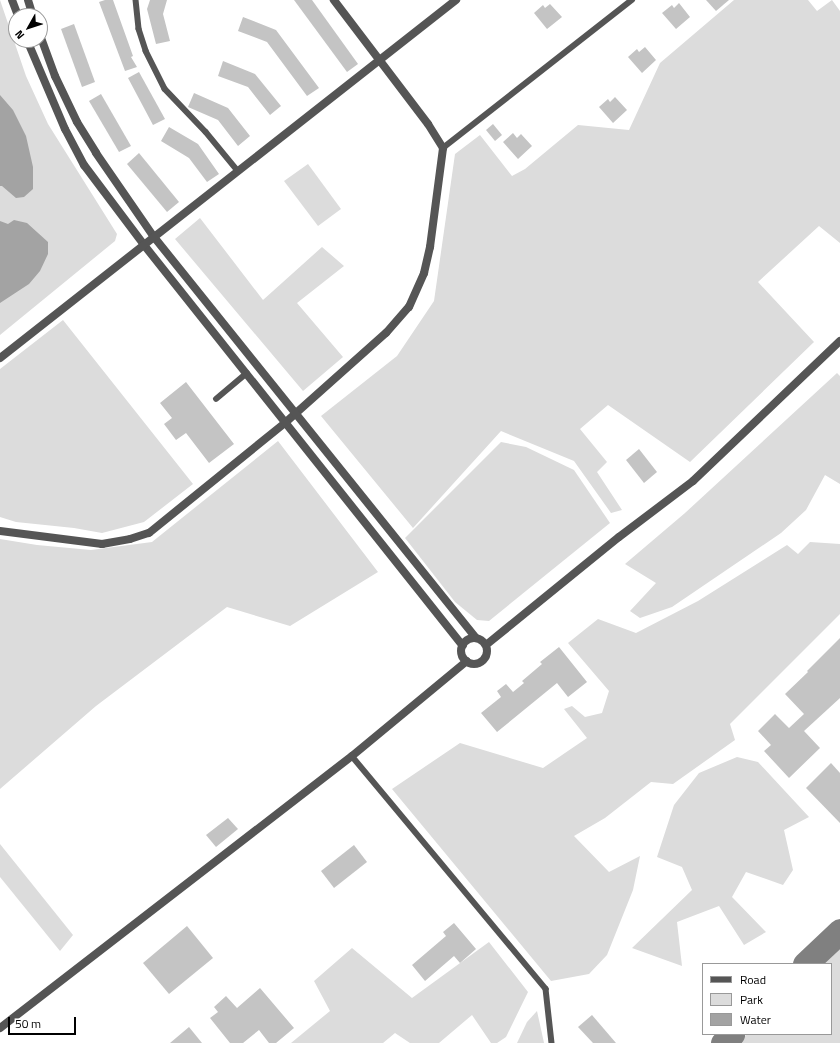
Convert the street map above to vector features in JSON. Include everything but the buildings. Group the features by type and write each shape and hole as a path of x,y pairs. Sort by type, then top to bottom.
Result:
{"street":[{"path":"0,531 102,544 130,539 149,533 286,422 386,333 409,307 422,279 430,247 443,148 428,124 381,59 334,0"},
{"path":"0,358 456,0"},
{"path":"30,48 65,129 84,165 144,245 463,646"},
{"path":"45,48 55,76 77,122 100,159 154,237 476,638 486,645 487,653 483,660 476,664 467,662 462,654 463,646 468,640 476,638"},
{"path":"486,645 619,537 693,481 840,341"},
{"path":"0,1028 352,756 467,662"}],"lane":[{"path":"136,0 135,6 146,51 165,89 206,132 238,171"},
{"path":"443,148 632,0"},
{"path":"216,399 247,373"},
{"path":"352,756 546,989 552,1043"}],"green space":[{"path":"0,0 8,23 8,48 16,48 26,76 48,124 117,234 115,241 0,335"},
{"path":"734,0 808,0 817,11 832,0 840,11 840,243 819,226 758,282 814,342 690,462 608,405 580,429 607,462 597,472 622,510 611,513 574,461 501,431 413,528 321,416 397,356 434,301 455,154 480,135 512,176 525,169 578,125 629,130 660,63"},
{"path":"308,164 341,209 318,226 284,181"},
{"path":"200,218 263,300 322,247 344,266 297,303 343,357 303,391 175,239"},
{"path":"63,320 193,484 144,522 102,533 74,528 16,522 0,517 0,369"},
{"path":"837,373 840,376 840,484 825,475 806,510 781,533 672,607 640,618 630,611 656,583 625,564 685,513"},
{"path":"278,441 378,572 290,626 227,607 96,706 0,789 0,539 37,545 91,550 152,542"},
{"path":"501,442 526,447 574,470 610,523 489,621 477,620 455,602 405,538"},
{"path":"810,542 840,544 840,614 730,724 735,740 673,784 651,782 605,818 574,836 609,872 640,856 633,890 607,955 589,974 551,981 392,789 460,743 543,768 587,738 564,709 572,706 585,717 602,713 609,691 568,643 598,619 636,633 698,601 787,545 798,554"},
{"path":"737,757 758,762 809,817 784,830 793,870 783,885 746,872 732,897 766,932 744,945 719,906 677,922 682,966 632,948 692,890 682,867 657,857 674,805 699,773"},
{"path":"0,844 73,935 60,951 0,877"},
{"path":"489,942 528,992 506,1037 497,1043 491,1043 472,1015 439,1043 410,1043 395,1033 383,1043 291,1043 330,1011 314,981 352,948 412,998"},
{"path":"840,945 840,1043 738,1043 746,1035 832,1035 832,963 821,963"},
{"path":"537,1011 544,1043 517,1043 527,1022"}],"water":[{"path":"0,95 13,110 26,136 33,167 33,189 24,197 16,198 0,186"},
{"path":"14,220 27,223 48,242 48,254 40,271 29,284 0,303 0,221 8,224"}],"taxiway":[{"path":"806,963 840,931"},
{"path":"723,1043 731,1035"}]}
